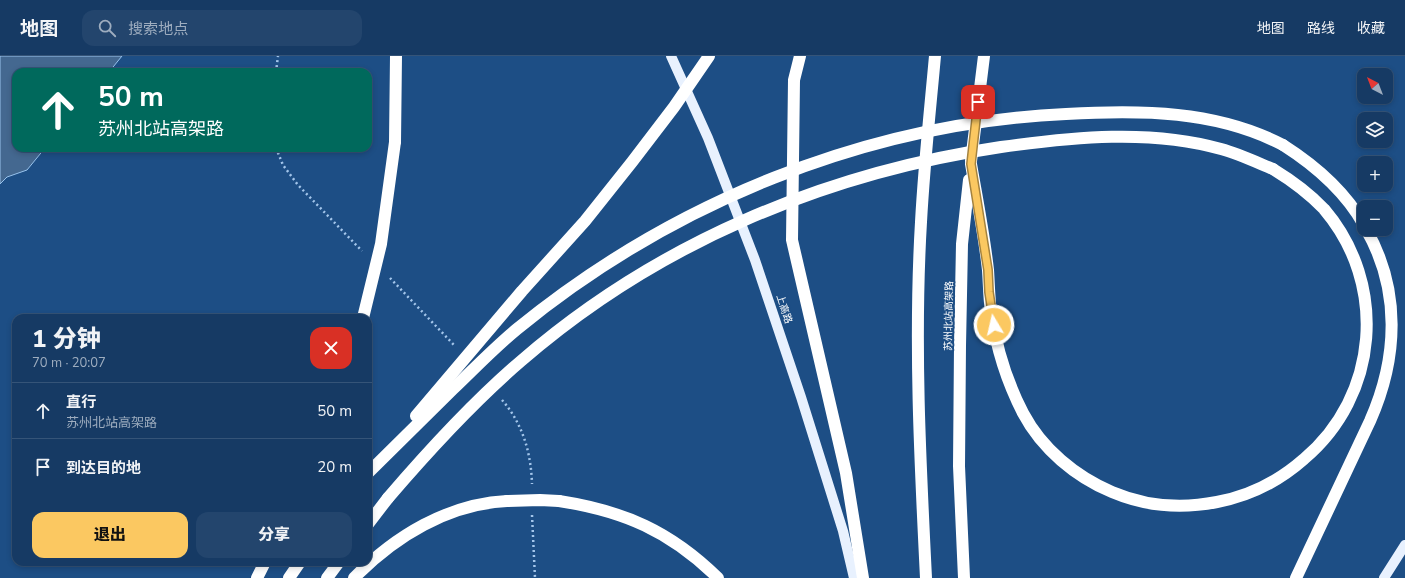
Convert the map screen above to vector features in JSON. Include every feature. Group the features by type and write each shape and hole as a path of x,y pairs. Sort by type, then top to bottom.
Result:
{"highway":[{"path":"364,314 381,244 395,142 396,56"},
{"path":"372,467 522,291 590,215 674,107 709,56"},
{"path":"800,56 794,80 792,240 846,473 863,578"},
{"path":"926,578 920,464 918,346 921,222 935,56"},
{"name":"苏州北站高架路","path":"964,578 959,466 962,244 984,56"},
{"path":"372,468 493,350 533,316 568,290 637,245 688,216 742,191 797,169 854,150 911,135 969,124 1057,114 1146,112 1207,118 1238,126 1269,138 1283,146 1318,169 1334,184 1357,215"},
{"path":"372,519 388,498 440,439 493,386 533,351 618,288 676,253 744,219 807,194 886,170 951,156 1016,145 1081,139 1149,138 1186,142 1222,149 1273,169 1300,187 1324,209 1342,235 1352,255 1361,280 1366,312 1366,345 1359,376 1347,406 1329,434 1319,446 1287,472 1261,488 1227,501 1203,505 1172,506 1142,502 1102,488 1071,469 1045,444 1024,414 1008,377 996,336 989,292 988,270 971,164"},
{"path":"1296,578 1379,402 1385,381 1392,339 1390,297 1379,255 1370,236"},
{"path":"372,561 383,551 418,528 453,512 477,505 507,501 559,501 617,514 645,526 667,538 697,559 718,578"},
{"path":"257,578 263,566"},
{"path":"289,578 297,566"},
{"path":"327,578 336,566"},
{"path":"354,578 367,566"}],"main road":[{"name":"上高路","path":"671,56 708,138 755,260 801,397 843,531 854,578"},
{"path":"1384,578 1405,545"}],"path":[{"path":"276,68 278,56"},
{"path":"278,152 283,166 298,185 364,252"},
{"path":"386,274 441,330 456,348"},
{"path":"502,400 516,421 524,438 529,453 532,490"},
{"path":"532,513 535,578"}],"water":[{"path":"0,56 122,56 112,68 12,68 12,152 42,152 27,170 7,177 0,184"}],"route":[{"path":"978,102 971,164 988,270 989,292 994,325"}]}
